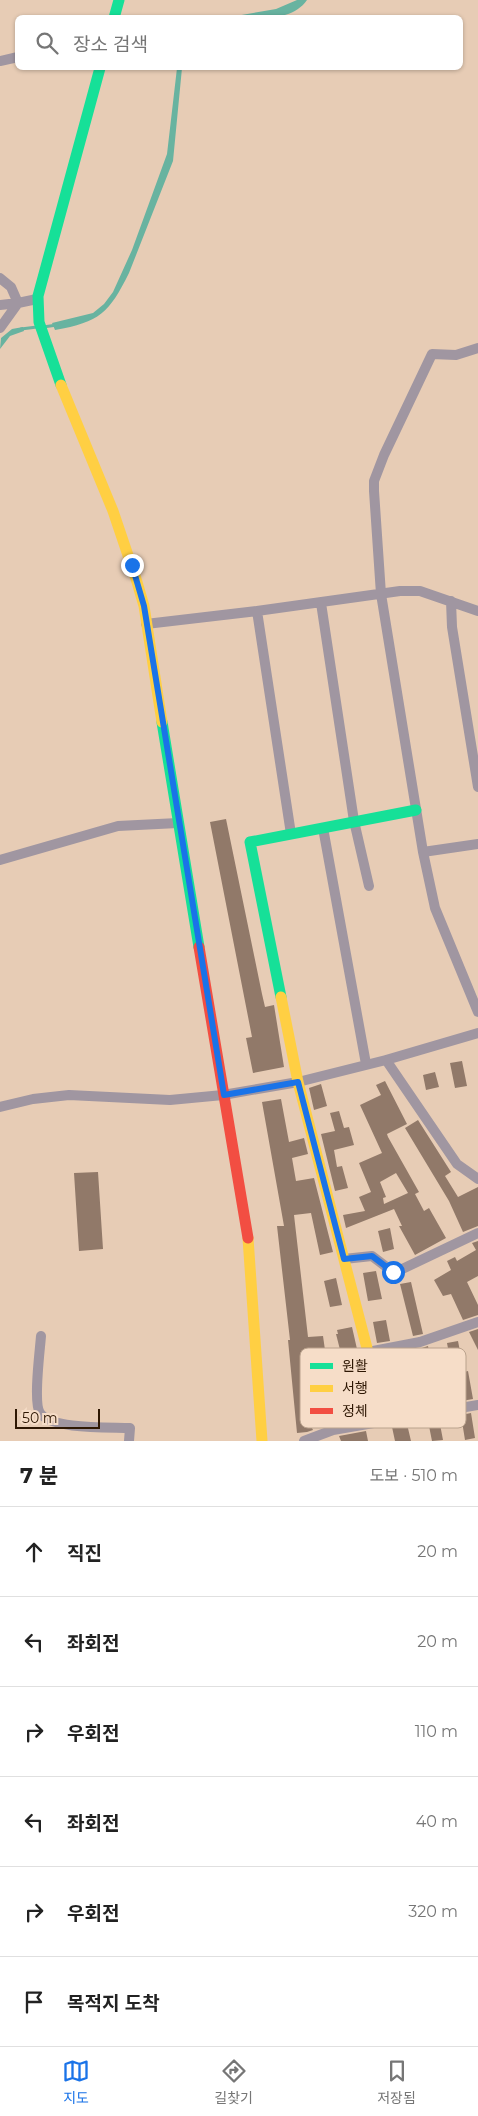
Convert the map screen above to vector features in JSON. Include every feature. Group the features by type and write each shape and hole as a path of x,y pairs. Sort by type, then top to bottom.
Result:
{"street":[{"path":"115,15 119,0"},
{"path":"0,61 15,58"},
{"path":"97,70 41,281 37,300 38,321 139,584 248,1240 262,1441"},
{"path":"0,278 11,287 18,302"},
{"path":"0,305 37,300"},
{"path":"0,328 18,302"},
{"path":"478,348 447,356 432,354 374,481 381,594 423,852 435,908 478,1012"},
{"path":"146,624 321,603 400,591 420,591 478,611"},
{"path":"450,601 452,627 478,787"},
{"path":"321,603 354,821 369,886"},
{"path":"257,611 291,834"},
{"path":"367,1348 298,1082 250,842 416,810"},
{"path":"0,860 118,826 178,823"},
{"path":"323,828 366,1064"},
{"path":"423,852 478,844"},
{"path":"0,1107 33,1099 69,1095 170,1100 224,1095 298,1082 386,1060 478,1033"},
{"path":"386,1060 457,1164 478,1179"},
{"path":"344,1259 372,1256 393,1272 478,1233"},
{"path":"389,1348 420,1342 478,1322"},
{"path":"42,1336 37,1400 39,1412 47,1419 61,1424 130,1428 129,1441"},
{"path":"304,1441 333,1430 344,1428"}],"water":[{"path":"297,0 307,0 300,7 284,15 242,15 276,9"},
{"path":"177,70 182,70 173,161 129,273 109,307 101,314 83,323 55,330 52,323 93,313 104,304 113,292 132,250 167,154"},
{"path":"23,327 24,331 10,336 0,349 1,338 12,329"}],"building":[{"path":"226,819 265,1007 274,1005 284,1067 253,1073 246,1038 252,1037 210,822"},
{"path":"462,1061 467,1086 455,1088 450,1063"},
{"path":"435,1072 439,1087 426,1090 423,1075"},
{"path":"385,1081 407,1124 387,1134 388,1137 419,1192 415,1194 424,1211 429,1208 446,1238 415,1255 399,1226 402,1226 394,1209 346,1228 343,1215 365,1211 359,1197 371,1192 359,1163 382,1153 360,1105 381,1095 376,1085","holes":["396,1173 408,1193 384,1204 383,1198 386,1197 380,1182"]},
{"path":"321,1084 327,1106 314,1110 309,1088"},
{"path":"281,1099 289,1142 304,1138 308,1154 292,1158 296,1181 314,1178 333,1252 320,1255 311,1213 294,1215 308,1337 323,1336 325,1348 300,1348 300,1428 312,1428 313,1430 307,1432 297,1433 288,1340 290,1340 277,1226 284,1226 262,1102"},
{"path":"339,1111 344,1128 349,1127 354,1145 334,1150 337,1167 342,1166 348,1188 335,1191 321,1134 335,1131 330,1113"},
{"path":"418,1120 451,1172 445,1176 458,1197 478,1187 478,1226 463,1232 449,1201 405,1128"},
{"path":"98,1172 103,1249 79,1251 74,1173"},
{"path":"390,1228 394,1249 383,1252 378,1231"},
{"path":"478,1241 478,1276 467,1282 478,1305 478,1315 463,1320 451,1294 443,1296 434,1280 451,1270 447,1261 455,1257 457,1261 476,1250 472,1243"},
{"path":"376,1271 382,1299 368,1301 363,1273"},
{"path":"336,1278 342,1305 330,1307 324,1281"},
{"path":"411,1282 423,1334 413,1336 400,1284"},
{"path":"386,1320 390,1341 377,1343 373,1322"},
{"path":"352,1327 357,1348 340,1348 336,1334 338,1334 337,1330"},
{"path":"478,1329 478,1350 469,1332"},
{"path":"458,1341 459,1348 448,1348 447,1343"},
{"path":"468,1371 473,1399 466,1400 466,1372"},
{"path":"471,1413 475,1438 465,1440 463,1428 466,1428 466,1414"},
{"path":"392,1428 408,1428 411,1441 395,1441"},
{"path":"429,1428 441,1428 443,1440 432,1441"},
{"path":"366,1431 368,1441 341,1441 339,1436"}],"waterway":[{"path":"43,327 57,325"},
{"path":"21,329 37,327"}],"traffic: fast":[{"path":"115,15 119,0"},
{"path":"61,385 39,322 38,296 99,70"},
{"path":"162,722 199,947"},
{"path":"281,997 250,842 416,810"}],"traffic: slow":[{"path":"61,385 113,511 137,582 144,606 162,722"},
{"path":"281,997 298,1082 367,1348"},
{"path":"248,1238 262,1441"}],"traffic: jam":[{"path":"199,947 248,1238"}],"route":[{"path":"132,565 144,606 224,1095 298,1082 344,1259 366,1255 372,1256 393,1272"}]}
